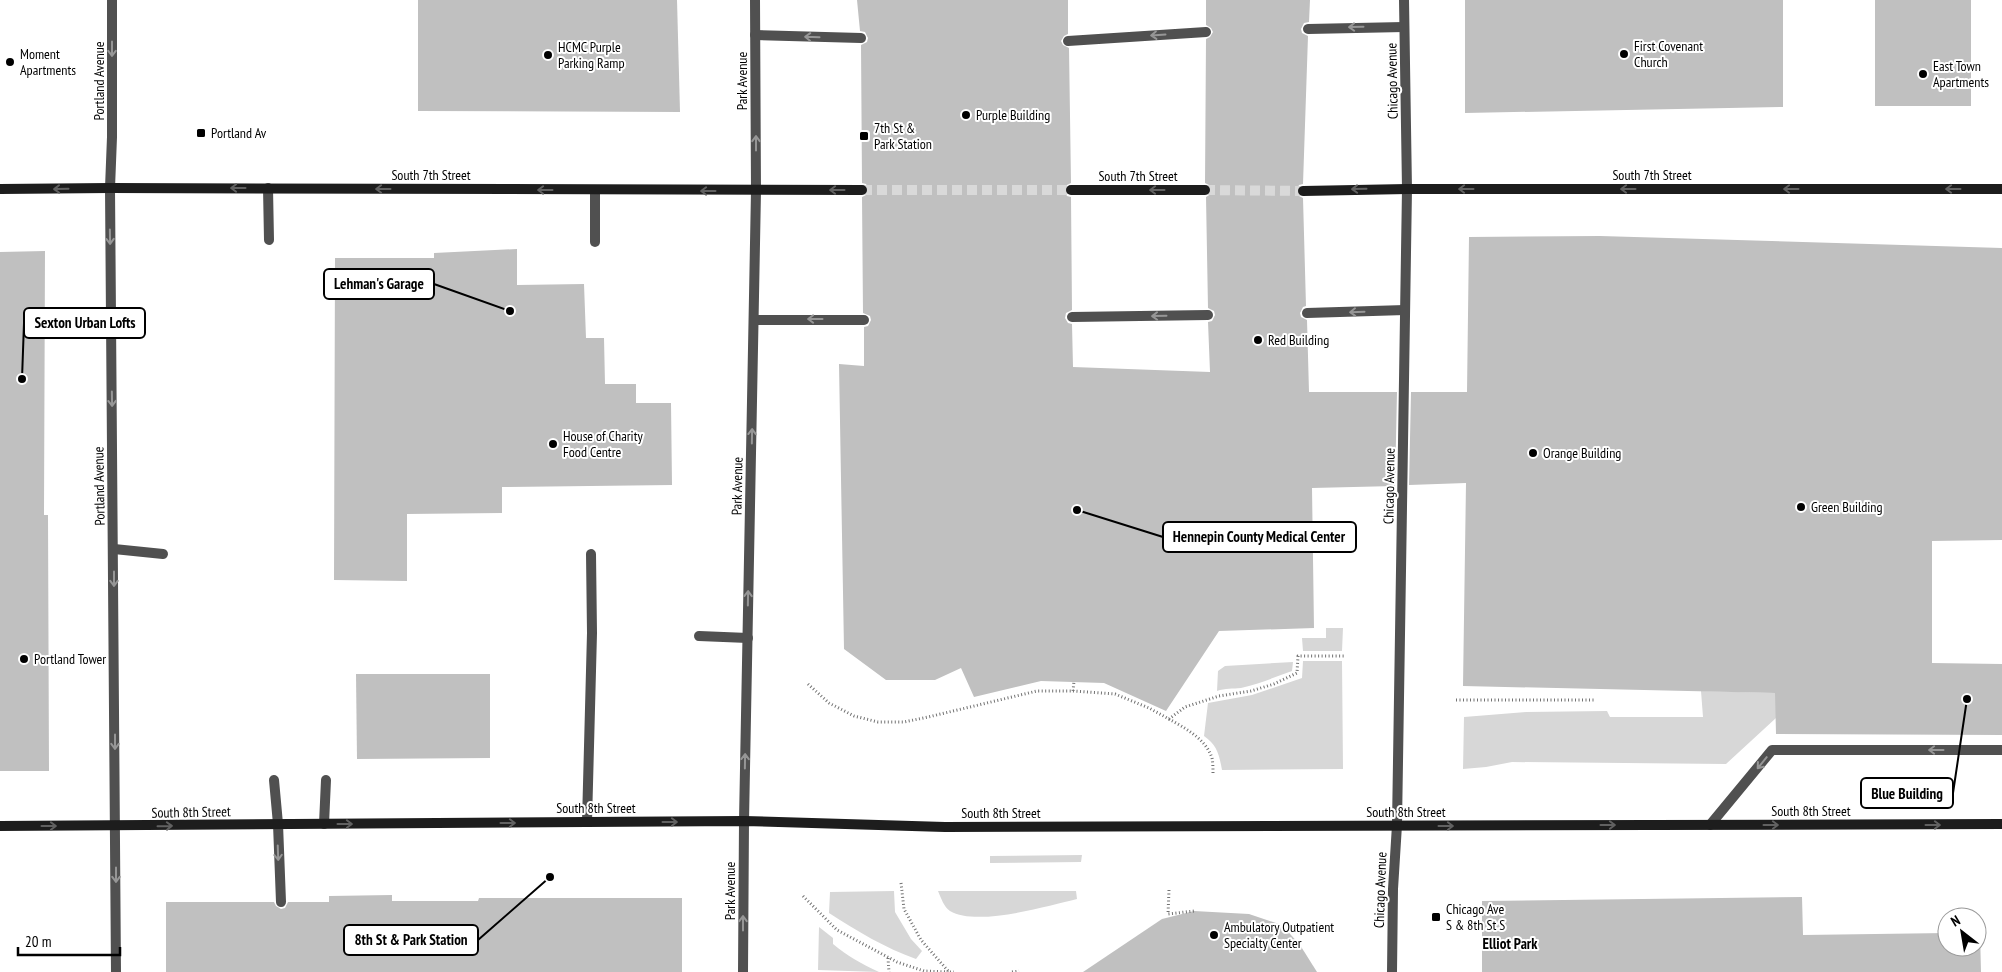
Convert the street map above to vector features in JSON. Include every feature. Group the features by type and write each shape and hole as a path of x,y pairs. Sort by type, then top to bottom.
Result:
{"main road":[{"name":"South 7th Street","path":"0,190 110,188 862,190"},
{"name":"South 7th Street","path":"1303,191 1407,188 2002,189"},
{"name":"South 7th Street","path":"1071,190 1206,190"},
{"name":"South 8th Street","path":"0,826 744,821 945,827 2002,824"}],"street":[{"name":"Portland Avenue","path":"112,0 110,188 116,972"},
{"name":"Park Avenue","path":"743,972 744,821 756,191 755,0"},
{"name":"Chicago Avenue","path":"1392,972 1393,889 1397,825 1406,310 1407,188 1404,0"},
{"path":"1308,28 1404,27"},
{"path":"1068,41 1206,32"},
{"path":"756,35 861,38"},
{"path":"268,188 269,240"},
{"path":"595,190 595,242"},
{"path":"1307,313 1406,310"},
{"path":"1072,317 1208,315"},
{"path":"754,320 864,320"},
{"path":"114,549 163,554"},
{"path":"587,822 592,633 591,554"},
{"path":"699,636 748,638"},
{"path":"1710,825 1772,750 2002,750"},
{"path":"274,780 278,824 280,902"},
{"path":"324,824 326,780"}],"path":[{"path":"1169,719 1184,707 1219,696 1251,691 1297,673 1298,656 1346,656"},
{"path":"1072,691 1074,681"},
{"path":"808,684 829,703 854,716 878,722 904,722 1037,691 1116,694 1149,708 1190,731 1205,745 1212,758 1213,774"},
{"path":"1456,700 1595,700"},
{"path":"901,883 904,909 921,940 949,972"},
{"path":"1169,890 1168,914 1194,911"},
{"path":"803,896 837,930 888,958 924,971 954,972"},
{"path":"888,958 889,972"},
{"path":"1012,972 1019,971"}],"shaded area":[{"path":"1326,628 1343,628 1342,651 1303,651 1302,638 1326,638"},
{"path":"1303,661 1342,661 1343,769 1222,770 1217,750 1204,736 1208,703 1252,695 1302,678"},
{"path":"1293,662 1292,671 1241,688 1217,691 1218,671 1225,666"},
{"path":"1701,691 1776,693 1776,718 1726,764 1512,762 1463,769 1464,717 1526,712 1607,711 1610,717 1703,717"},
{"path":"1082,855 1081,862 990,863 990,856"},
{"path":"894,891 895,912 911,939 922,951 916,959 871,939 829,913 830,892"},
{"path":"938,891 1076,891 1077,899 1012,914 977,917 950,911 944,905"},
{"path":"819,927 833,938 833,944 838,948 855,960 879,972 818,970"}],"building":[{"name":"HCMC Purple Parking Ramp","path":"418,0 677,0 680,112 418,111"},
{"name":"Red Building","path":"857,0 1068,0 1068,34 1061,41 1063,45 1069,48 1071,183 1065,186 1064,190 1067,196 1071,197 1072,310 1066,313 1065,318 1068,323 1072,324 1073,367 1210,372 1208,322 1212,321 1215,315 1214,311 1208,308 1206,197 1211,194 1212,190 1211,186 1205,183 1206,39 1213,32 1206,25 1206,0 1310,0 1309,22 1304,23 1301,29 1302,33 1308,36 1303,184 1299,185 1296,191 1297,195 1303,198 1306,306 1303,307 1300,313 1301,317 1307,320 1309,392 1397,392 1395,486 1312,488 1314,628 1219,631 1166,711 1104,683 1041,681 974,697 961,668 935,680 886,680 844,649 839,364 864,366 864,327 868,326 871,320 870,316 863,313 862,197 868,194 869,190 866,184 862,183 861,45 867,42 868,38 865,32 860,31"},
{"name":"First Covenant Church","path":"1465,0 1783,0 1783,107 1465,113"},
{"name":"East Town Apartments","path":"1875,0 1971,0 1971,106 1875,106"},
{"name":"Green Building","path":"1600,236 2002,248 2002,540 1932,541 1932,663 2002,664 2002,735 1776,734 1775,693 1463,686 1466,483 1409,485 1411,392 1467,392 1469,237"},
{"path":"517,249 517,285 584,284 586,338 604,338 605,384 636,384 636,403 671,403 672,485 502,487 502,513 407,514 407,581 334,580 335,258 434,258 434,253"},
{"path":"45,251 44,515 48,515 49,771 0,771 0,252"},
{"path":"356,674 490,674 490,758 357,759"},
{"path":"392,895 392,901 478,901 479,898 682,898 682,972 166,972 166,902 274,902 281,909 285,908 288,902 329,902 329,896"},
{"path":"1802,897 1803,935 1937,933 1937,957 1981,957 1981,972 1482,972 1482,901"},
{"name":"Ambulatory Outpatient Specialty Center","path":"1194,911 1249,914 1282,925 1300,945 1317,972 1083,972 1162,919"}],"tunnel":[{"path":"862,190 1071,190"},
{"path":"1205,190 1303,191"}],"place":[{"name":"First Covenant Church","path":"1624,54"},
{"name":"HCMC Purple Parking Ramp","path":"548,55"},
{"name":"Moment Apartments","path":"10,62"},
{"name":"East Town Apartments","path":"1923,74"},
{"name":"Purple Building","path":"966,115"},
{"name":"Portland Av","path":"201,133"},
{"name":"7th St & Park Station","path":"864,136"},
{"name":"Lehman's Garage","path":"510,311"},
{"name":"Red Building","path":"1258,340"},
{"name":"Sexton Urban Lofts","path":"22,379"},
{"name":"House of Charity Food Centre","path":"553,444"},
{"name":"Orange Building","path":"1533,453"},
{"name":"Green Building","path":"1801,507"},
{"name":"Hennepin County Medical Center","path":"1077,510"},
{"name":"Portland Tower","path":"24,659"},
{"name":"Blue Building","path":"1967,699"},
{"name":"8th St & Park Station","path":"550,877"},
{"name":"Chicago Ave S & 8th St S","path":"1436,917"},
{"name":"Ambulatory Outpatient Specialty Center","path":"1214,935"}],"district":[{"name":"Elliot Park","path":"1510,944"}]}
